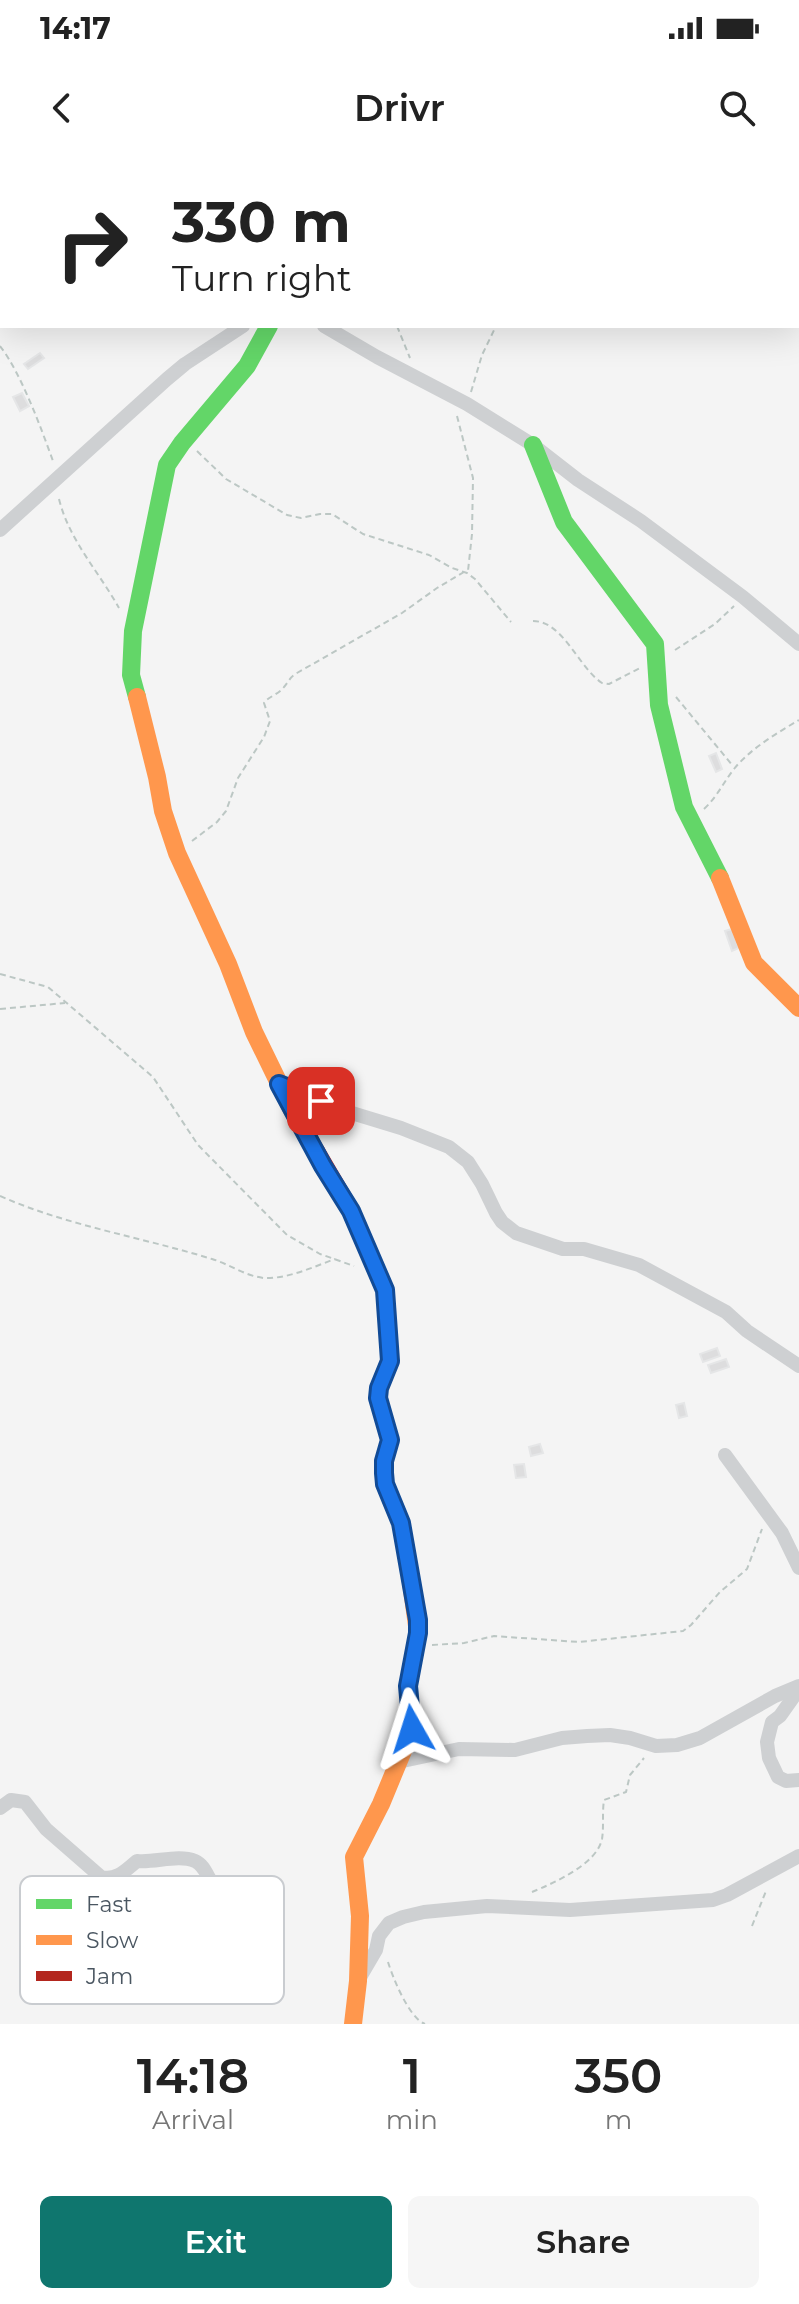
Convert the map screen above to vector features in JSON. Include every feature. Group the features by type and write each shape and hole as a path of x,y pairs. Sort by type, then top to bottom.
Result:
{"street":[{"path":"0,530 185,364 240,328"},
{"path":"268,328 247,366 167,465 133,631 131,675 163,811 177,853 254,1032 323,1166 351,1211 385,1290 390,1361 379,1394 379,1406 390,1440 384,1461 385,1484 401,1523 418,1633 408,1686 412,1729 381,1804 354,1857 360,1916 353,2024"},
{"path":"328,328 467,404 533,445 743,597 799,644"},
{"path":"533,445 564,522 652,640 656,649 659,705 665,739 674,764 680,797 723,883 755,966 799,1008"},
{"path":"279,1084 342,1110 449,1147 468,1162 502,1222 516,1233 563,1249 584,1249 639,1265 726,1312 747,1331 799,1366"},
{"path":"725,1455 782,1533 799,1568"},
{"path":"398,1762 459,1749 515,1750 562,1738 587,1736 610,1735 656,1746 677,1745 700,1738 775,1696 799,1687"},
{"path":"799,1687 780,1716 772,1722 767,1742 769,1758 778,1777 786,1781 799,1780"},
{"path":"0,1808 14,1799 25,1802 46,1829 100,1876"},
{"path":"358,1981 376,1950 379,1936 389,1923 424,1912 487,1906 570,1910 713,1900 799,1856"},
{"path":"115,1876 126,1872 137,1861 152,1863 168,1859 199,1863 208,1876"}],"path":[{"path":"398,328 419,379"},
{"path":"467,404 482,355 495,328"},
{"path":"0,346 40,426 53,461 54,480 71,533 133,631"},
{"path":"177,853 217,822 226,811 238,778 264,737 270,721 264,703 266,700 284,688 292,676 466,572 472,534 473,478 457,417"},
{"path":"182,443 196,450 226,479 287,515 301,518 332,514 363,534 429,555 466,572 511,622"},
{"path":"533,621 553,627 580,661 602,683 609,684 680,647 715,624 743,597"},
{"path":"675,696 734,768"},
{"path":"692,821 717,796 734,768 799,720"},
{"path":"0,974 48,987 153,1077 198,1145 287,1235 300,1244 378,1274"},
{"path":"0,1009 66,1003"},
{"path":"0,1196 68,1222 212,1259 263,1278 307,1270 335,1259"},
{"path":"416,1646 464,1643 494,1636 579,1642 683,1631 747,1569 768,1513"},
{"path":"531,1893 571,1873 595,1856 603,1836 604,1800 626,1792 630,1775 656,1746"},
{"path":"752,1926 763,1903 770,1870"},
{"path":"379,1936 390,1969 411,2012 425,2024"}],"building":[{"path":"40,353 44,358 28,369 24,364"},
{"path":"22,393 29,406 20,411 13,397"},
{"path":"716,753 722,769 716,772 709,756"},
{"path":"732,929 739,948 732,951 725,931"},
{"path":"717,1348 720,1356 703,1362 700,1354"},
{"path":"726,1359 729,1367 711,1373 708,1365"},
{"path":"684,1403 687,1416 679,1418 676,1405"},
{"path":"540,1444 543,1453 531,1456 529,1447"},
{"path":"524,1464 526,1477 516,1478 514,1465"}],"traffic: fast":[{"path":"137,697 131,675 133,631 167,465 247,366 268,328"},
{"path":"533,445 564,522 655,644 659,705 684,807 720,878"}],"traffic: slow":[{"path":"137,697 163,811 177,853 228,964 254,1032 316,1151"},
{"path":"720,878 754,963 799,1008"},
{"path":"353,2024 360,1916 354,1857 381,1804 412,1729 408,1686 418,1633 409,1568"}],"traffic: jam":[{"path":"316,1151 351,1211 385,1290 390,1361 378,1398 390,1440 384,1473 385,1484 401,1523 409,1568"}],"route":[{"path":"321,1101 279,1084 351,1211 385,1290 390,1361 378,1398 390,1440 384,1461 385,1484 401,1523 418,1620 408,1686 412,1729"}]}
